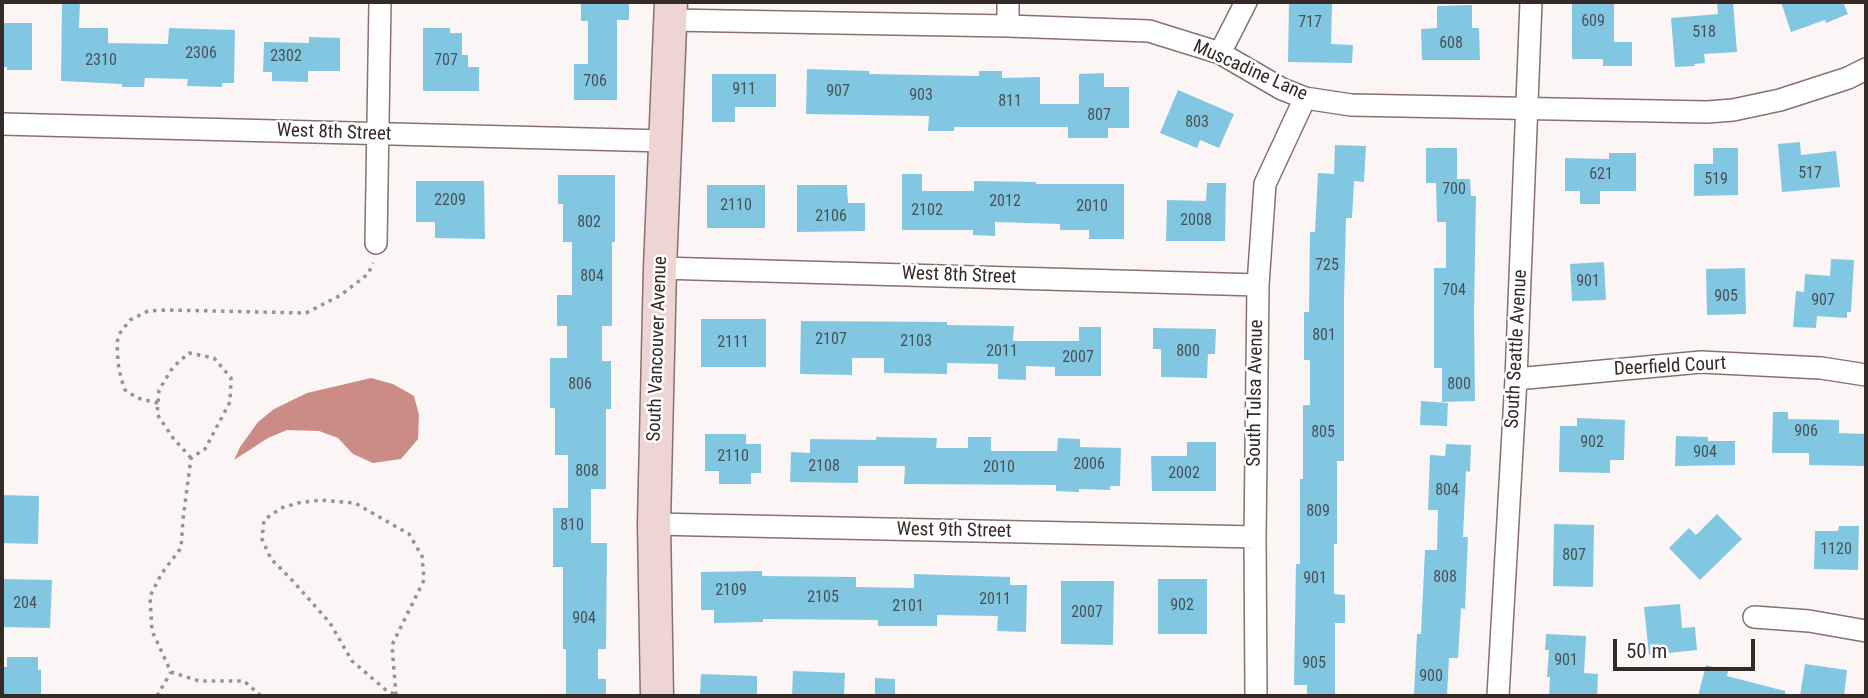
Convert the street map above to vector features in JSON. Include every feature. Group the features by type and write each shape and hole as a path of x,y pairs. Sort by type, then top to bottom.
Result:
{"street":[{"path":"376,243 380,2"},
{"path":"1008,26 1009,2"},
{"path":"1220,53 1246,2"},
{"name":"South Seattle Avenue","path":"1498,696 1516,379 1531,2"},
{"name":"Muscadine Lane","path":"670,11 1149,31 1220,53 1282,89 1305,98 1351,105 1692,112 1733,110 1780,100 1848,78 1866,69"},
{"name":"South Vancouver Avenue","path":"657,696 654,524 670,11"},
{"name":"South Tulsa Avenue","path":"1256,696 1258,285 1265,184 1305,98"},
{"name":"West 8th Street","path":"2,124 666,141"},
{"name":"West 8th Street","path":"660,268 1258,285"},
{"name":"Deerfield Court","path":"1516,379 1701,362 1822,368 1866,375"},
{"name":"West 9th Street","path":"654,524 1255,537"},
{"path":"1754,617 1808,621 1866,631"}],"path":[{"path":"158,404 137,398 125,390 121,378 117,342 120,333 131,320 148,311 167,310 306,313 341,295 368,274 375,260 376,243"},
{"path":"191,458 173,438 158,414 159,390 173,367 189,354 214,358 231,379 230,402 205,449 191,458 181,548 162,573 150,596 152,631 172,672 200,681 244,681 261,696"},
{"path":"321,500 355,503 409,534 422,556 424,580 392,645 399,695 386,690 352,661 330,623 271,559 261,539 264,520 281,508 321,500"},
{"path":"157,696 172,672"}],"shaded area":[{"path":"371,378 393,384 414,396 419,415 418,439 401,459 373,463 353,454 338,438 319,431 287,430 268,438 234,460 258,422 274,409 307,393"}],"building":[{"path":"62,2 80,2 79,28 108,28 108,43 168,44 169,28 235,30 234,83 222,83 222,87 187,86 188,79 145,78 144,87 122,87 122,84 61,81"},
{"path":"581,2 629,2 629,20 617,20 617,100 574,100 574,64 588,64 588,21 581,21"},
{"path":"1289,2 1332,3 1331,44 1353,45 1352,63 1288,62"},
{"path":"1572,2 1614,2 1614,42 1632,42 1632,66 1603,66 1603,59 1572,59"},
{"path":"1733,2 1737,52 1704,54 1705,63 1675,67 1671,18 1718,14 1717,3"},
{"path":"1781,2 1843,2 1848,14 1791,32"},
{"path":"1472,5 1472,28 1479,28 1480,60 1422,60 1421,29 1437,28 1437,6"},
{"path":"2,23 32,23 32,70 7,70 7,67 2,67"},
{"path":"423,28 450,28 450,33 462,33 462,55 468,55 468,67 479,67 479,91 423,91"},
{"path":"309,37 340,38 340,71 308,71 308,82 272,81 272,72 263,72 264,42 309,43"},
{"path":"807,69 869,71 869,74 979,76 979,71 1002,71 1002,78 1040,77 1040,104 1079,104 1079,74 1104,73 1104,87 1129,87 1129,128 1108,128 1108,138 1068,138 1068,127 954,127 954,131 928,131 929,116 806,114"},
{"path":"712,74 776,74 776,107 735,107 735,122 712,122"},
{"path":"1178,90 1234,114 1219,148 1200,140 1197,148 1160,133"},
{"path":"1800,142 1801,155 1836,151 1840,187 1782,192 1778,144"},
{"path":"1335,145 1366,146 1364,182 1354,181 1352,218 1346,218 1344,461 1337,461 1337,544 1334,544 1334,594 1345,595 1345,623 1335,623 1335,696 1307,696 1307,685 1294,685 1296,564 1300,564 1300,479 1303,479 1303,405 1310,405 1310,360 1304,360 1304,312 1309,312 1310,232 1315,232 1318,173 1334,174"},
{"path":"1426,148 1457,148 1457,179 1470,179 1471,196 1476,196 1475,401 1442,402 1442,368 1434,368 1434,268 1446,268 1446,222 1437,222 1436,183 1426,183"},
{"path":"1713,148 1738,148 1738,195 1694,196 1694,164 1713,164"},
{"path":"1609,153 1636,153 1636,191 1600,191 1600,204 1580,204 1580,191 1565,191 1565,158 1609,159"},
{"path":"902,174 922,174 922,191 974,191 974,181 1124,184 1124,239 1089,239 1089,230 1060,230 1060,224 995,222 995,236 973,235 973,230 902,230"},
{"path":"558,175 615,175 612,326 602,326 602,361 611,361 611,409 606,409 606,489 591,489 591,543 607,543 606,649 598,649 598,679 606,679 606,696 566,696 563,567 553,567 553,508 568,508 568,455 555,455 555,408 550,408 550,358 567,358 567,326 557,326 557,295 572,295 572,242 563,242 563,204 558,204"},
{"path":"416,181 484,181 485,239 435,238 435,222 416,222"},
{"path":"1207,183 1226,183 1225,241 1166,241 1167,200 1206,201"},
{"path":"707,185 765,185 765,228 707,228"},
{"path":"797,185 847,185 848,203 865,203 865,231 797,232"},
{"path":"1831,259 1854,260 1851,312 1847,312 1847,318 1817,316 1816,328 1793,327 1796,291 1804,292 1805,274 1830,276"},
{"path":"1604,262 1606,300 1572,301 1570,264"},
{"path":"1745,268 1746,314 1707,315 1706,269"},
{"path":"701,319 766,319 766,367 701,367"},
{"path":"801,321 947,322 947,325 1014,326 1013,341 1079,341 1079,327 1101,327 1101,376 1055,376 1055,367 1026,366 1026,380 998,379 998,364 947,363 947,374 884,373 884,358 852,358 852,375 800,374"},
{"path":"1153,328 1216,329 1215,354 1208,354 1207,378 1161,377 1161,349 1153,349"},
{"path":"1421,401 1448,403 1447,426 1420,425"},
{"path":"1773,412 1788,412 1788,419 1839,420 1839,433 1866,434 1866,466 1809,465 1809,453 1772,453"},
{"path":"1577,418 1625,420 1624,460 1610,460 1610,473 1559,472 1560,426 1577,426"},
{"path":"705,434 746,434 746,444 761,444 761,473 751,473 751,484 719,484 719,471 705,471"},
{"path":"1676,436 1708,437 1708,441 1735,441 1735,465 1675,466"},
{"path":"876,437 937,438 936,448 968,448 968,437 991,437 991,451 1057,451 1058,438 1080,439 1080,447 1121,448 1120,486 1110,486 1110,490 1079,489 1079,492 1056,491 1056,485 904,484 905,466 858,466 858,483 790,482 791,452 810,453 810,439 876,440"},
{"path":"1187,442 1216,442 1216,491 1152,491 1151,456 1187,456"},
{"path":"1446,444 1471,445 1470,472 1466,471 1463,537 1468,537 1465,609 1461,608 1458,658 1449,658 1447,696 1414,696 1417,634 1421,634 1425,550 1437,550 1438,510 1428,510 1430,455 1445,456"},
{"path":"2,495 39,496 38,544 2,543"},
{"path":"1717,514 1742,539 1700,580 1669,548 1689,528 1696,535"},
{"path":"1554,524 1594,525 1593,587 1553,586"},
{"path":"1839,526 1859,526 1858,570 1814,569 1815,531 1838,531"},
{"path":"762,571 762,576 856,577 856,587 914,588 914,574 1010,577 1010,585 1027,585 1026,632 997,631 998,616 937,615 937,626 878,626 878,620 763,619 763,622 714,623 714,610 701,610 701,572"},
{"path":"2,579 52,580 50,628 2,627"},
{"path":"1158,579 1207,579 1207,634 1158,634"},
{"path":"1061,581 1114,581 1113,645 1061,644"},
{"path":"1680,604 1682,628 1695,627 1697,650 1649,655 1644,607"},
{"path":"1546,634 1586,636 1584,673 1598,674 1597,696 1549,696 1549,650 1545,650"},
{"path":"7,657 38,657 41,696 2,696 2,667 7,667"},
{"path":"1805,664 1847,670 1844,696 1800,696"},
{"path":"1706,665 1728,671 1727,676 1785,691 1785,696 1698,696"},
{"path":"793,671 845,673 844,696 792,696"},
{"path":"701,674 757,676 757,696 700,696"},
{"path":"875,678 895,679 895,696 875,696"}]}
